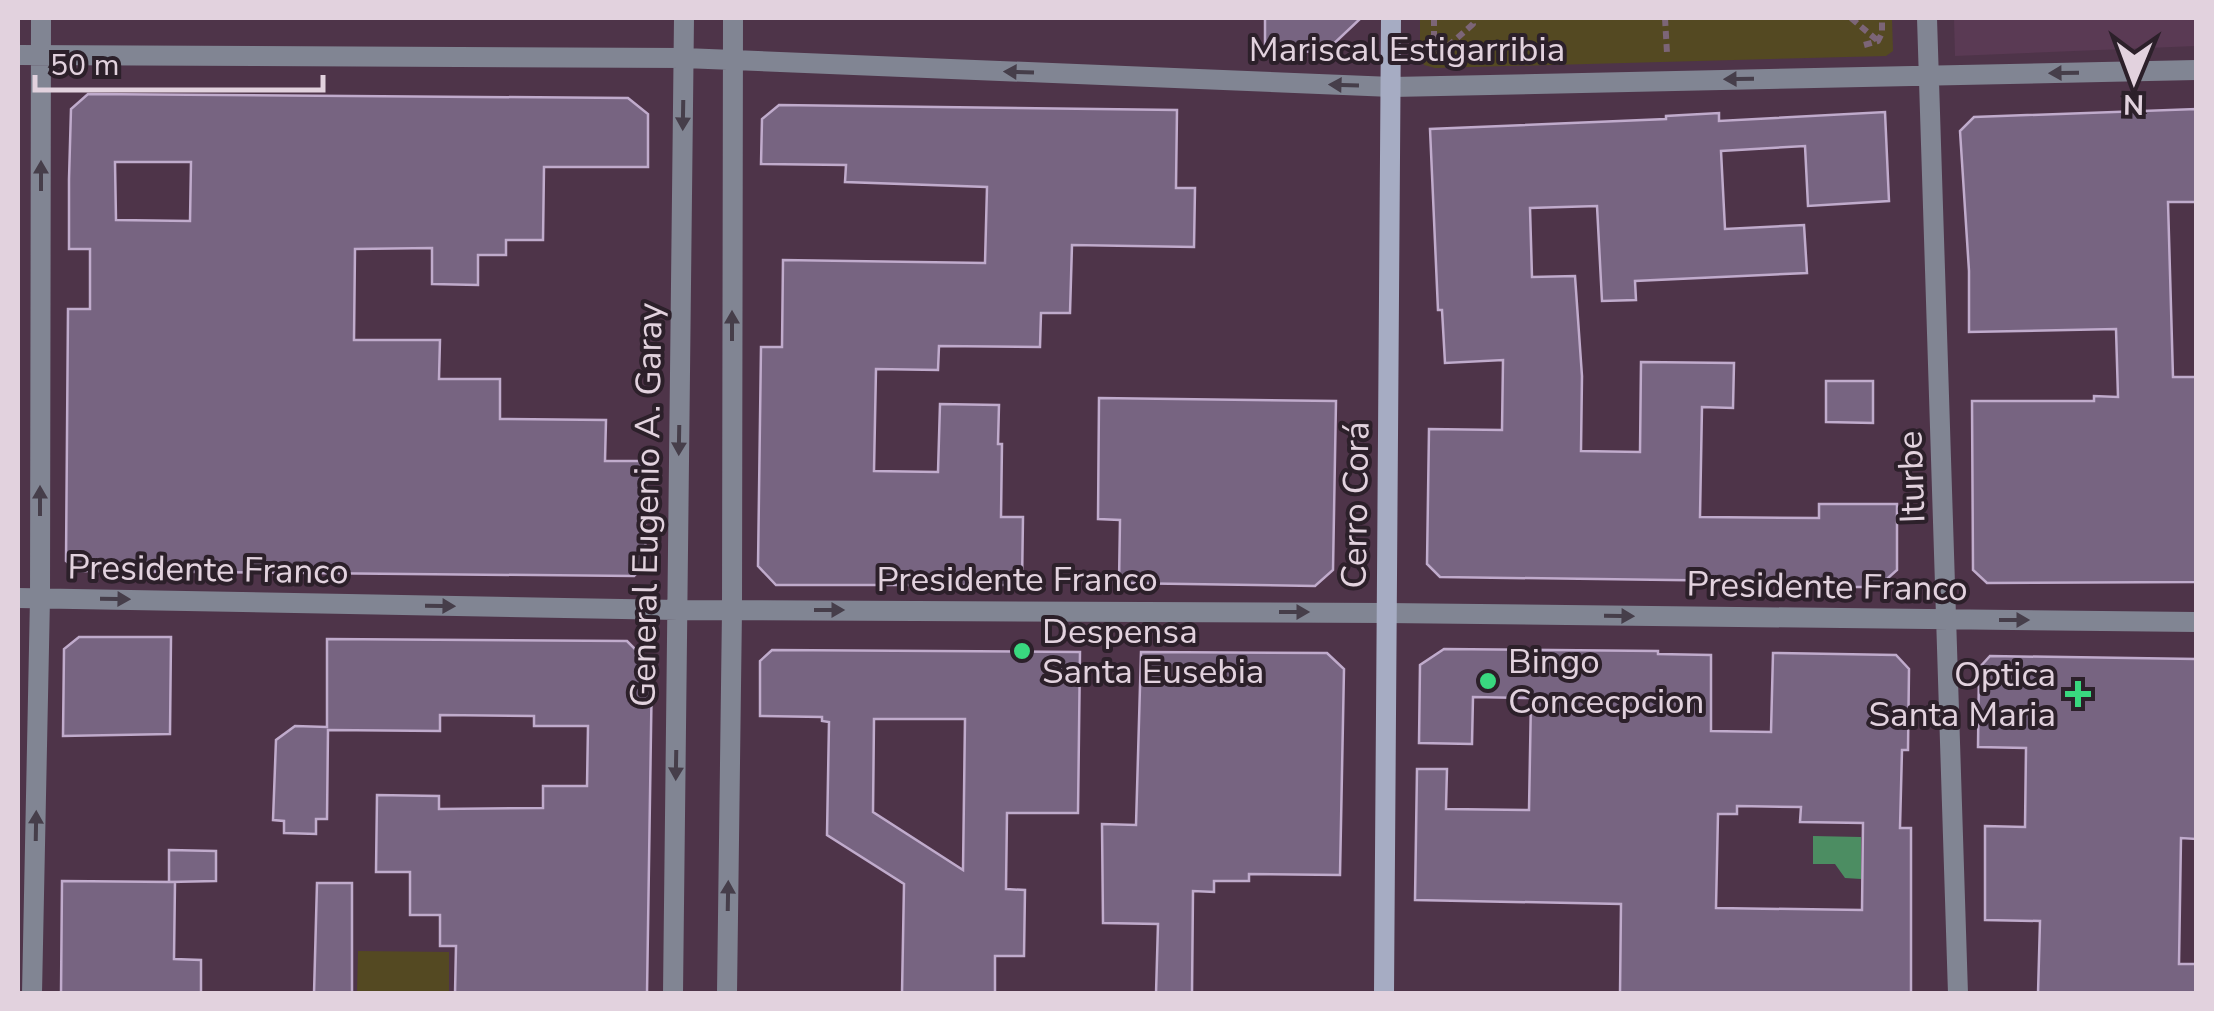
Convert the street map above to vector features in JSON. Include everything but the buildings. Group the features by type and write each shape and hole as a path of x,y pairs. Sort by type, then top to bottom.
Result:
{"street":[{"path":"32,994 40,598 42,18"},
{"name":"General Eugenio A. Garay","path":"672,994 684,18"},
{"path":"727,994 732,610 732,18"},
{"name":"Cerro Corá","path":"1384,994 1391,18"},
{"name":"Iturbe","path":"1927,18 1958,994"},
{"name":"Mariscal Estigarribia","path":"18,55 684,58 1392,86 2196,70"},
{"name":"Presidente Franco","path":"18,598 678,610 1386,612 2196,622"}],"path":[{"path":"1438,55 1472,24 1472,18"},
{"path":"1665,18 1667,53"},
{"path":"1851,18 1878,42"}],"shaded area":[{"path":"1420,18 1892,18 1893,51 1886,56 1435,68 1424,65 1420,56"},
{"path":"1954,18 2196,18 2196,46 1955,56"},
{"path":"1813,836 1861,837 1861,879 1845,878 1835,864 1813,864"},
{"path":"358,951 449,952 449,993 357,993"}],"place":[{"name":"Despensa Santa Eusebia","path":"1022,651"},
{"name":"Bingo Concecpcion","path":"1488,681"},
{"name":"Optica Santa Maria","path":"2078,694"}]}
